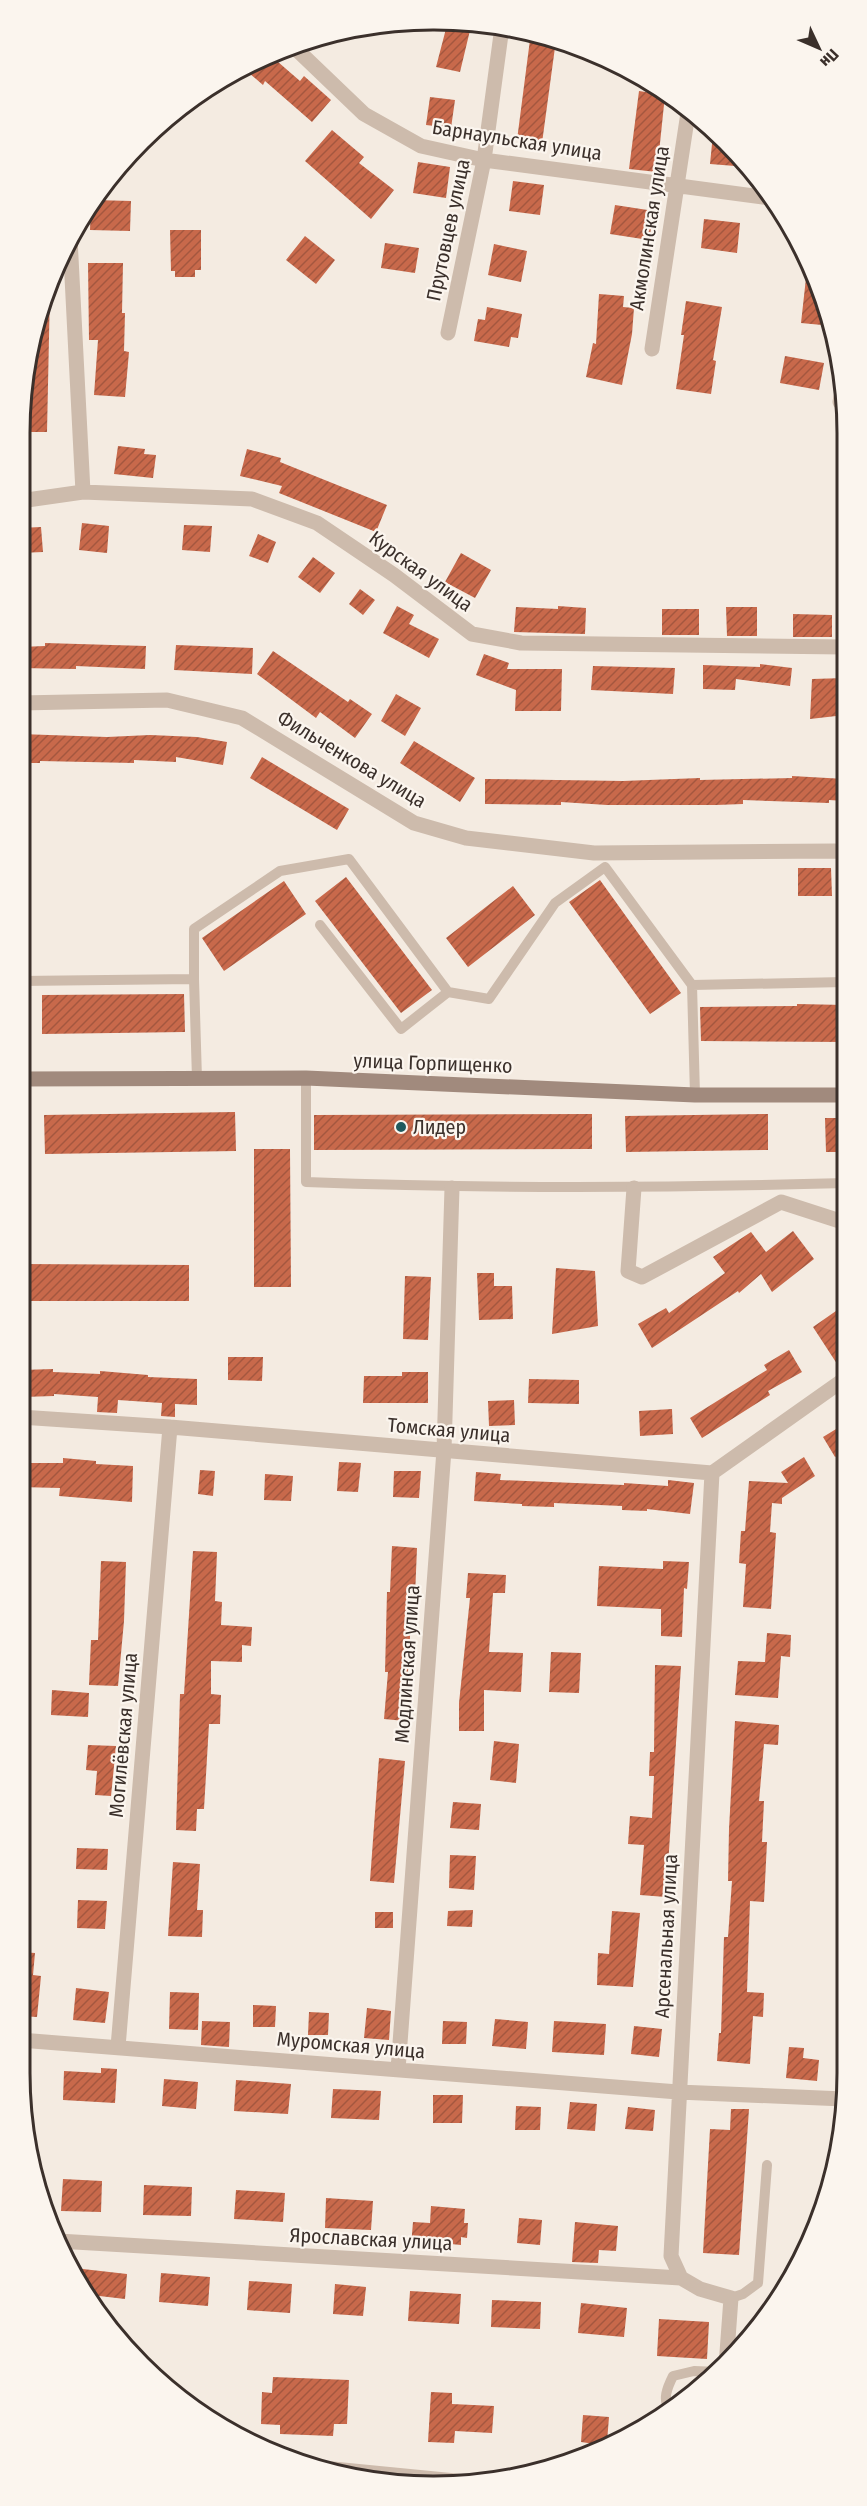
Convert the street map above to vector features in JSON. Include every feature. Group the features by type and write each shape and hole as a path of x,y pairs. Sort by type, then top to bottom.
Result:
{"main road":[{"name":"улица Горпищенко","path":"30,1079 306,1078 695,1095 837,1095"}],"street":[{"name":"Прутовцев улица","path":"448,333 484,160 501,36"},
{"name":"Барнаульская улица","path":"300,53 364,114 421,146 484,160 760,197"},
{"name":"Акмолинская улица","path":"652,349 686,119"},
{"path":"71,257 83,492"},
{"name":"Курская улица","path":"30,500 83,492 252,499 317,522 394,575 472,634 521,643 837,647"},
{"name":"Фильченкова улица","path":"30,703 167,700 242,718 414,823 466,838 594,853 837,852"},
{"name":"Модлинская улица","path":"398,2070 444,1450 452,1188"},
{"path":"634,1188 628,1271 642,1277 781,1202 837,1220"},
{"path":"712,1473 837,1384"},
{"name":"Томская улица","path":"30,1418 170,1427 712,1473"},
{"name":"Могилёвская улица","path":"118,2047 170,1427"},
{"name":"Арсенальная улица","path":"681,2278 671,2256 712,1473"},
{"name":"Муромская улица","path":"30,2041 678,2091 836,2098"},
{"name":"Ярославская улица","path":"68,2242 681,2278"},
{"path":"681,2278 700,2289 731,2298 727,2349"}],"lane":[{"path":"197,1079 194,929 280,871 350,860 448,992 489,999 555,903 605,867 692,985 695,1095"},
{"path":"320,925 401,1029 448,992"},
{"path":"30,981 194,979"},
{"path":"692,985 837,982"},
{"path":"306,1078 306,1182 452,1188 634,1188 837,1183"},
{"path":"781,1185 781,1202"},
{"path":"731,2298 758,2283 767,2165"},
{"path":"665,2403 667,2387 673,2376 694,2371 705,2371"}],"building":[{"path":"446,30 470,32 460,72 436,67"},
{"path":"530,42 555,49 542,143 517,140"},
{"path":"278,62 300,81 304,76 331,100 312,122 265,81 263,85 250,74"},
{"path":"639,91 649,93 664,102 657,172 629,169"},
{"path":"430,97 455,100 451,128 426,125"},
{"path":"332,130 364,157 359,163 394,190 371,219 305,161"},
{"path":"712,142 735,165 735,166 710,164"},
{"path":"418,162 450,167 446,198 413,193"},
{"path":"513,181 544,185 540,215 509,211"},
{"path":"104,200 131,201 130,231 90,230 90,222"},
{"path":"615,205 654,211 649,240 610,234"},
{"path":"704,219 740,223 737,253 701,248"},
{"path":"170,230 201,230 201,270 195,270 195,277 175,277 175,271 171,271"},
{"path":"305,236 335,260 316,284 286,260"},
{"path":"385,243 419,248 415,273 381,268"},
{"path":"494,244 527,251 521,282 488,275"},
{"path":"88,263 123,263 124,351 129,352 125,397 94,395 98,340 89,340"},
{"path":"806,279 822,325 801,323"},
{"path":"599,294 624,296 623,307 634,308 632,334 622,385 586,377 593,343 596,344"},
{"path":"686,301 722,307 713,360 716,361 711,394 676,389 684,335 681,335"},
{"path":"487,307 522,314 518,338 511,337 509,347 474,341 478,319 485,320"},
{"path":"50,309 47,432 30,432 33,381"},
{"path":"785,356 824,363 819,390 780,383"},
{"path":"118,446 145,449 144,454 156,455 153,478 114,474"},
{"path":"247,449 281,458 280,462 387,505 376,532 279,493 282,486 240,476"},
{"path":"82,523 109,526 107,553 79,550"},
{"path":"184,525 212,526 210,552 182,550"},
{"path":"41,527 43,552 30,553 30,528"},
{"path":"258,534 276,542 268,563 249,556"},
{"path":"461,553 491,570 475,598 445,582"},
{"path":"313,557 335,573 320,593 298,577"},
{"path":"360,589 375,600 363,615 349,604"},
{"path":"397,606 414,615 409,624 439,639 429,658 383,633"},
{"path":"558,606 586,608 585,634 514,632 516,607 558,609"},
{"path":"726,607 757,607 757,636 727,636"},
{"path":"662,609 699,609 699,635 662,635"},
{"path":"793,614 832,615 832,637 793,637"},
{"path":"45,643 146,646 145,669 76,666 76,669 30,668 30,647 45,646"},
{"path":"176,645 253,648 252,674 174,670"},
{"path":"273,651 348,702 350,699 372,714 355,738 320,712 316,718 257,674"},
{"path":"484,654 509,663 507,669 562,669 561,711 515,711 516,690 476,675"},
{"path":"760,664 792,668 790,686 736,679 735,690 703,689 703,665 760,667"},
{"path":"593,666 675,668 673,694 591,690"},
{"path":"837,678 837,716 810,719 812,679"},
{"path":"396,694 421,708 405,736 381,721"},
{"path":"30,734 107,737 150,735 197,737 227,742 223,765 176,757 176,762 134,760 134,763 40,761 40,763 30,763"},
{"path":"414,741 475,778 460,802 400,763"},
{"path":"262,757 349,809 337,830 250,778"},
{"path":"792,776 837,779 837,800 829,800 829,803 743,800 743,804 716,805 607,805 561,802 561,805 485,804 485,779 623,781 792,778"},
{"path":"798,868 831,868 832,896 798,896"},
{"path":"346,877 432,990 401,1013 315,901"},
{"path":"600,880 681,993 650,1014 569,902"},
{"path":"284,881 306,914 224,971 202,938"},
{"path":"513,886 535,915 468,967 446,938"},
{"path":"184,994 185,1032 42,1034 42,995"},
{"path":"797,1004 837,1005 837,1042 701,1041 700,1007 797,1006"},
{"path":"235,1112 236,1151 45,1154 44,1115"},
{"path":"592,1114 592,1149 314,1150 314,1115"},
{"path":"768,1114 768,1150 626,1152 625,1116"},
{"path":"825,1118 837,1118 837,1152 826,1152"},
{"path":"254,1149 290,1149 291,1287 254,1287"},
{"path":"793,1231 814,1259 772,1292 761,1274 739,1293 738,1291 652,1348 638,1324 666,1308 669,1313 725,1273 713,1257 751,1232 766,1252"},
{"path":"30,1264 189,1265 189,1301 30,1301"},
{"path":"556,1268 595,1271 598,1326 552,1334"},
{"path":"477,1273 494,1273 494,1286 512,1286 513,1319 479,1320"},
{"path":"405,1276 431,1277 428,1340 403,1339"},
{"path":"837,1310 837,1364 813,1327"},
{"path":"789,1350 802,1372 768,1391 770,1395 702,1438 690,1418 767,1370 764,1365"},
{"path":"228,1357 263,1357 262,1381 228,1380"},
{"path":"53,1369 53,1372 100,1374 100,1371 148,1375 148,1377 197,1379 197,1405 175,1404 175,1417 161,1416 162,1403 118,1400 117,1413 97,1412 98,1397 54,1394 54,1396 30,1397 30,1370"},
{"path":"402,1372 428,1372 428,1403 363,1403 364,1376 402,1376"},
{"path":"529,1379 579,1380 579,1404 528,1403"},
{"path":"514,1400 515,1425 489,1426 488,1401"},
{"path":"672,1409 673,1434 640,1436 639,1411"},
{"path":"837,1428 837,1456 835,1457 823,1437"},
{"path":"804,1457 815,1476 782,1498 782,1504 772,1503 770,1532 776,1533 771,1609 743,1607 746,1564 739,1563 741,1531 745,1531 749,1481 788,1483 781,1472"},
{"path":"63,1458 96,1461 96,1464 133,1466 132,1502 59,1496 60,1488 30,1487 30,1463 63,1463"},
{"path":"339,1462 361,1463 358,1492 337,1491"},
{"path":"200,1470 215,1471 213,1496 198,1494"},
{"path":"394,1471 421,1471 419,1498 393,1497"},
{"path":"476,1472 501,1474 500,1480 668,1486 668,1480 694,1483 690,1514 647,1509 647,1511 622,1510 622,1506 554,1503 554,1507 522,1506 522,1504 474,1501"},
{"path":"265,1474 293,1476 291,1501 264,1500"},
{"path":"392,1546 417,1548 414,1620 411,1620 405,1721 384,1719 388,1672 385,1672 387,1592 390,1592"},
{"path":"193,1551 217,1552 215,1601 222,1602 221,1625 252,1627 251,1646 242,1645 242,1662 211,1661 211,1694 221,1695 220,1724 209,1724 204,1809 197,1809 196,1831 176,1830 180,1694 184,1694"},
{"path":"101,1561 126,1562 124,1621 118,1686 89,1685 91,1640 98,1640"},
{"path":"663,1561 689,1562 687,1589 684,1588 682,1637 661,1636 661,1609 597,1606 599,1566 663,1569"},
{"path":"468,1573 506,1575 505,1593 493,1593 489,1652 523,1653 521,1692 484,1690 484,1731 459,1731 459,1703 470,1598 466,1598"},
{"path":"767,1633 791,1635 790,1657 781,1656 778,1698 735,1695 738,1661 765,1662"},
{"path":"551,1652 581,1653 579,1693 549,1692"},
{"path":"655,1665 681,1666 666,1897 640,1895 644,1845 628,1844 630,1816 652,1818 654,1776 649,1776 650,1752 654,1752"},
{"path":"52,1690 89,1693 88,1717 51,1715"},
{"path":"735,1721 779,1725 778,1745 764,1744 759,1801 764,1801 762,1842 767,1842 764,1902 750,1901 747,1992 764,1993 763,2017 753,2016 750,2064 717,2061 719,2033 721,2033 724,1937 728,1937 732,1881 728,1881"},
{"path":"494,1741 519,1744 516,1783 490,1780"},
{"path":"88,1745 116,1746 111,1796 95,1795 97,1771 86,1770"},
{"path":"379,1758 405,1761 394,1883 370,1881"},
{"path":"453,1802 481,1804 479,1830 450,1828"},
{"path":"77,1848 108,1849 107,1870 76,1869"},
{"path":"450,1855 476,1856 474,1890 449,1888"},
{"path":"173,1862 200,1864 197,1910 203,1910 202,1937 168,1936"},
{"path":"78,1900 107,1901 105,1929 77,1928"},
{"path":"473,1910 472,1927 447,1926 448,1911"},
{"path":"612,1911 640,1913 633,1987 597,1985 598,1953 609,1954"},
{"path":"375,1912 393,1912 393,1928 375,1928"},
{"path":"30,1953 35,1953 33,1975 41,1976 37,2017 30,2017"},
{"path":"76,1988 109,1992 105,2023 73,2020"},
{"path":"170,1992 199,1993 198,2030 169,2029"},
{"path":"253,2005 276,2006 275,2027 253,2027"},
{"path":"367,2008 391,2011 389,2040 364,2038"},
{"path":"309,2012 329,2013 328,2035 308,2035"},
{"path":"495,2019 528,2022 526,2049 492,2046"},
{"path":"202,2021 230,2022 229,2047 201,2045"},
{"path":"443,2021 467,2022 466,2044 442,2044"},
{"path":"554,2021 606,2024 604,2055 552,2052"},
{"path":"634,2026 662,2029 659,2057 631,2054"},
{"path":"789,2047 804,2048 803,2058 819,2060 817,2081 786,2078"},
{"path":"101,2068 117,2069 115,2103 63,2100 64,2071 101,2073"},
{"path":"164,2079 198,2082 196,2109 162,2106"},
{"path":"236,2080 291,2084 288,2114 234,2111"},
{"path":"333,2089 381,2091 379,2120 331,2118"},
{"path":"433,2095 463,2095 462,2123 433,2123"},
{"path":"570,2102 597,2104 595,2131 567,2129"},
{"path":"516,2106 541,2107 540,2130 515,2130"},
{"path":"628,2107 655,2110 653,2131 625,2129"},
{"path":"731,2109 749,2109 739,2255 703,2253 710,2129 730,2130"},
{"path":"63,2179 102,2181 101,2212 61,2211"},
{"path":"144,2185 192,2187 191,2216 143,2215"},
{"path":"236,2190 285,2193 283,2222 234,2219"},
{"path":"326,2198 373,2201 371,2230 325,2228"},
{"path":"431,2206 465,2209 464,2223 468,2223 467,2238 461,2237 461,2245 431,2242 431,2247 411,2246 413,2222 430,2223"},
{"path":"519,2218 542,2220 540,2245 517,2243"},
{"path":"575,2222 618,2226 616,2251 599,2250 598,2263 572,2262"},
{"path":"81,2269 127,2274 125,2299 97,2296"},
{"path":"161,2273 210,2277 208,2306 159,2302"},
{"path":"249,2281 292,2284 290,2313 247,2310"},
{"path":"335,2284 366,2287 363,2316 333,2314"},
{"path":"410,2291 461,2294 459,2324 408,2321"},
{"path":"492,2300 541,2302 540,2329 491,2327"},
{"path":"581,2303 627,2308 624,2337 578,2333"},
{"path":"659,2319 709,2322 707,2359 657,2356"},
{"path":"273,2377 349,2380 347,2424 334,2424 333,2436 280,2434 280,2425 261,2424 262,2392 272,2393"},
{"path":"431,2392 452,2393 452,2404 494,2406 492,2433 455,2431 454,2443 428,2442"},
{"path":"583,2415 609,2417 607,2436 591,2443 581,2442"}],"place":[{"name":"Лидер","path":"401,1127"}]}
